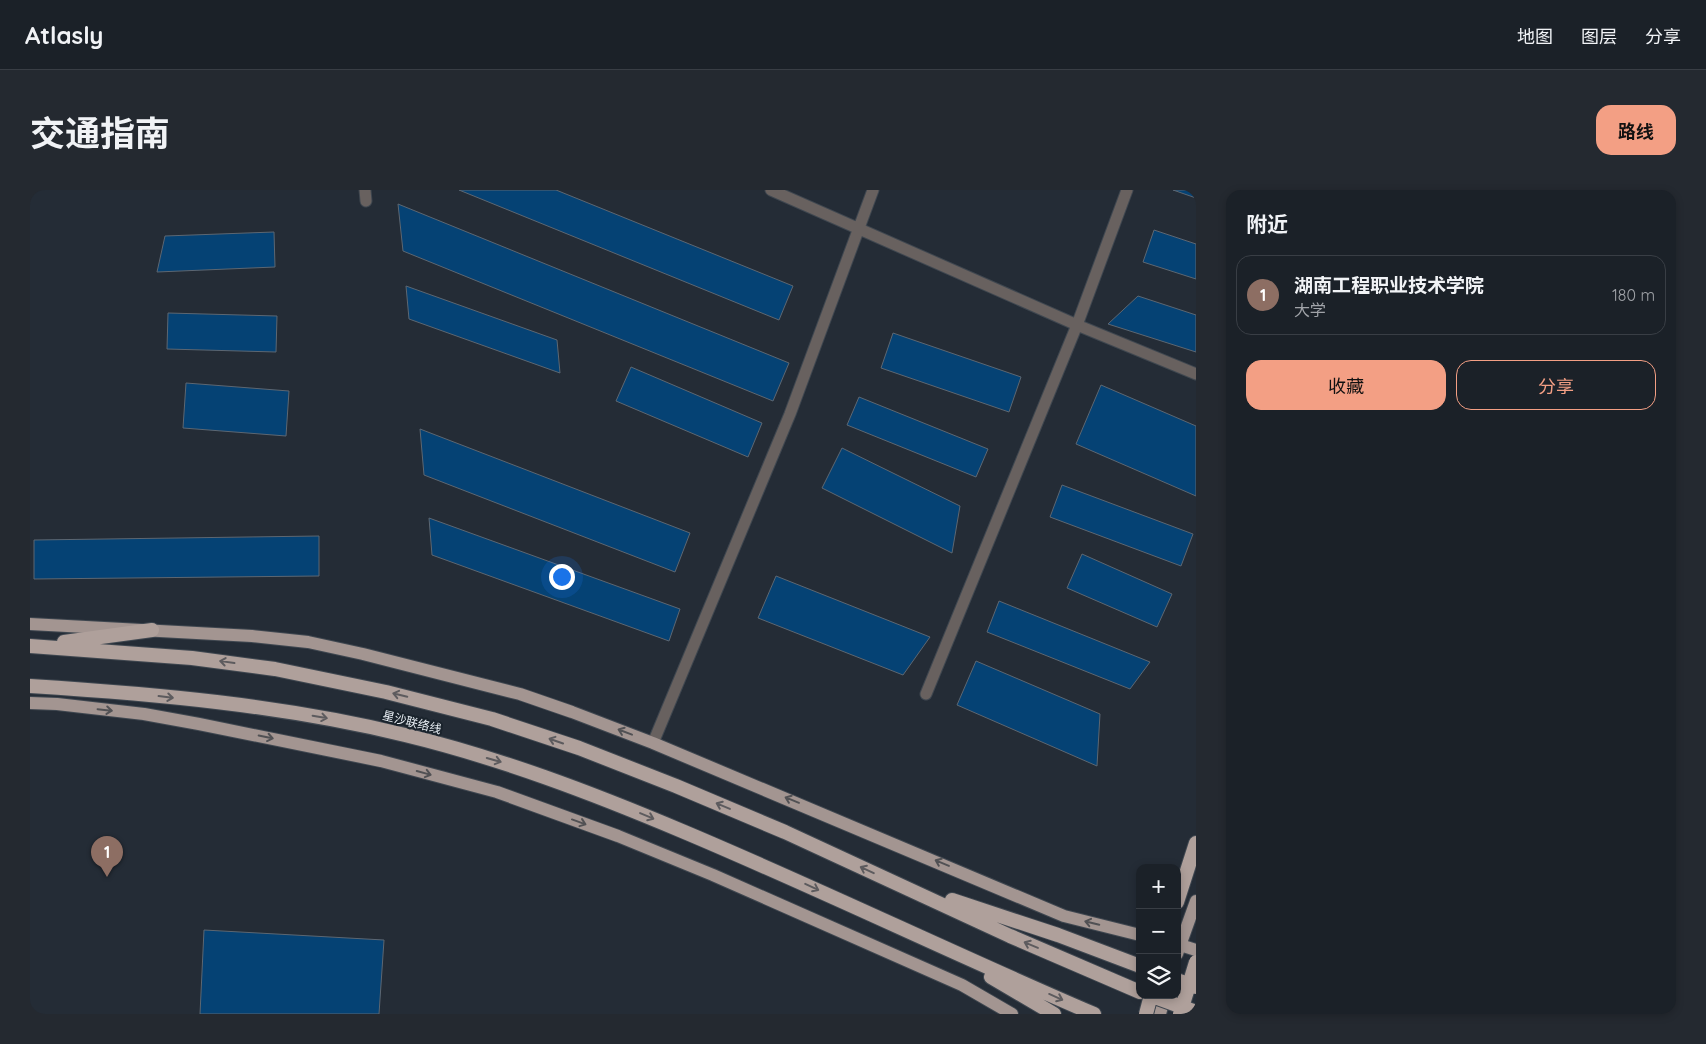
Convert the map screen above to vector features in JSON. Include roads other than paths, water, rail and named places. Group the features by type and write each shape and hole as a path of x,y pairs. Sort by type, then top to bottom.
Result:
{"highway":[{"path":"32,647 152,630"},
{"path":"32,647 192,658 275,669 386,692 492,719 579,748 676,786 784,832 1010,936 1136,990"},
{"name":"星沙联络线","path":"30,686 121,692 272,709 337,720 406,735 506,764 614,802 768,867 937,945"},
{"path":"1181,890 1196,844"},
{"path":"892,881 1058,935 1136,964"},
{"path":"937,945 1054,1014"},
{"path":"937,945 1094,1014"},
{"path":"1180,1014 1196,962"},
{"path":"1181,981 1196,987"},
{"path":"1146,1014 1149,999"},
{"path":"1161,999 1196,1012"}],"main road":[{"path":"30,624 262,637 308,642 364,654 520,694 653,743 1064,916 1136,934"},
{"path":"30,703 57,704 144,714 199,724 381,761 497,792 618,836 713,875 962,985 1012,1014"},
{"path":"1181,940 1196,900"},
{"path":"1181,948 1196,950"},
{"path":"1160,1014 1165,999"}],"lane":[{"path":"771,190 1077,325 1196,374"},
{"path":"653,743 790,414 873,190"},
{"path":"926,694 1077,325 1127,190"}],"place":[{"name":"湖南工程职业技术学院","path":"107,877"}]}
